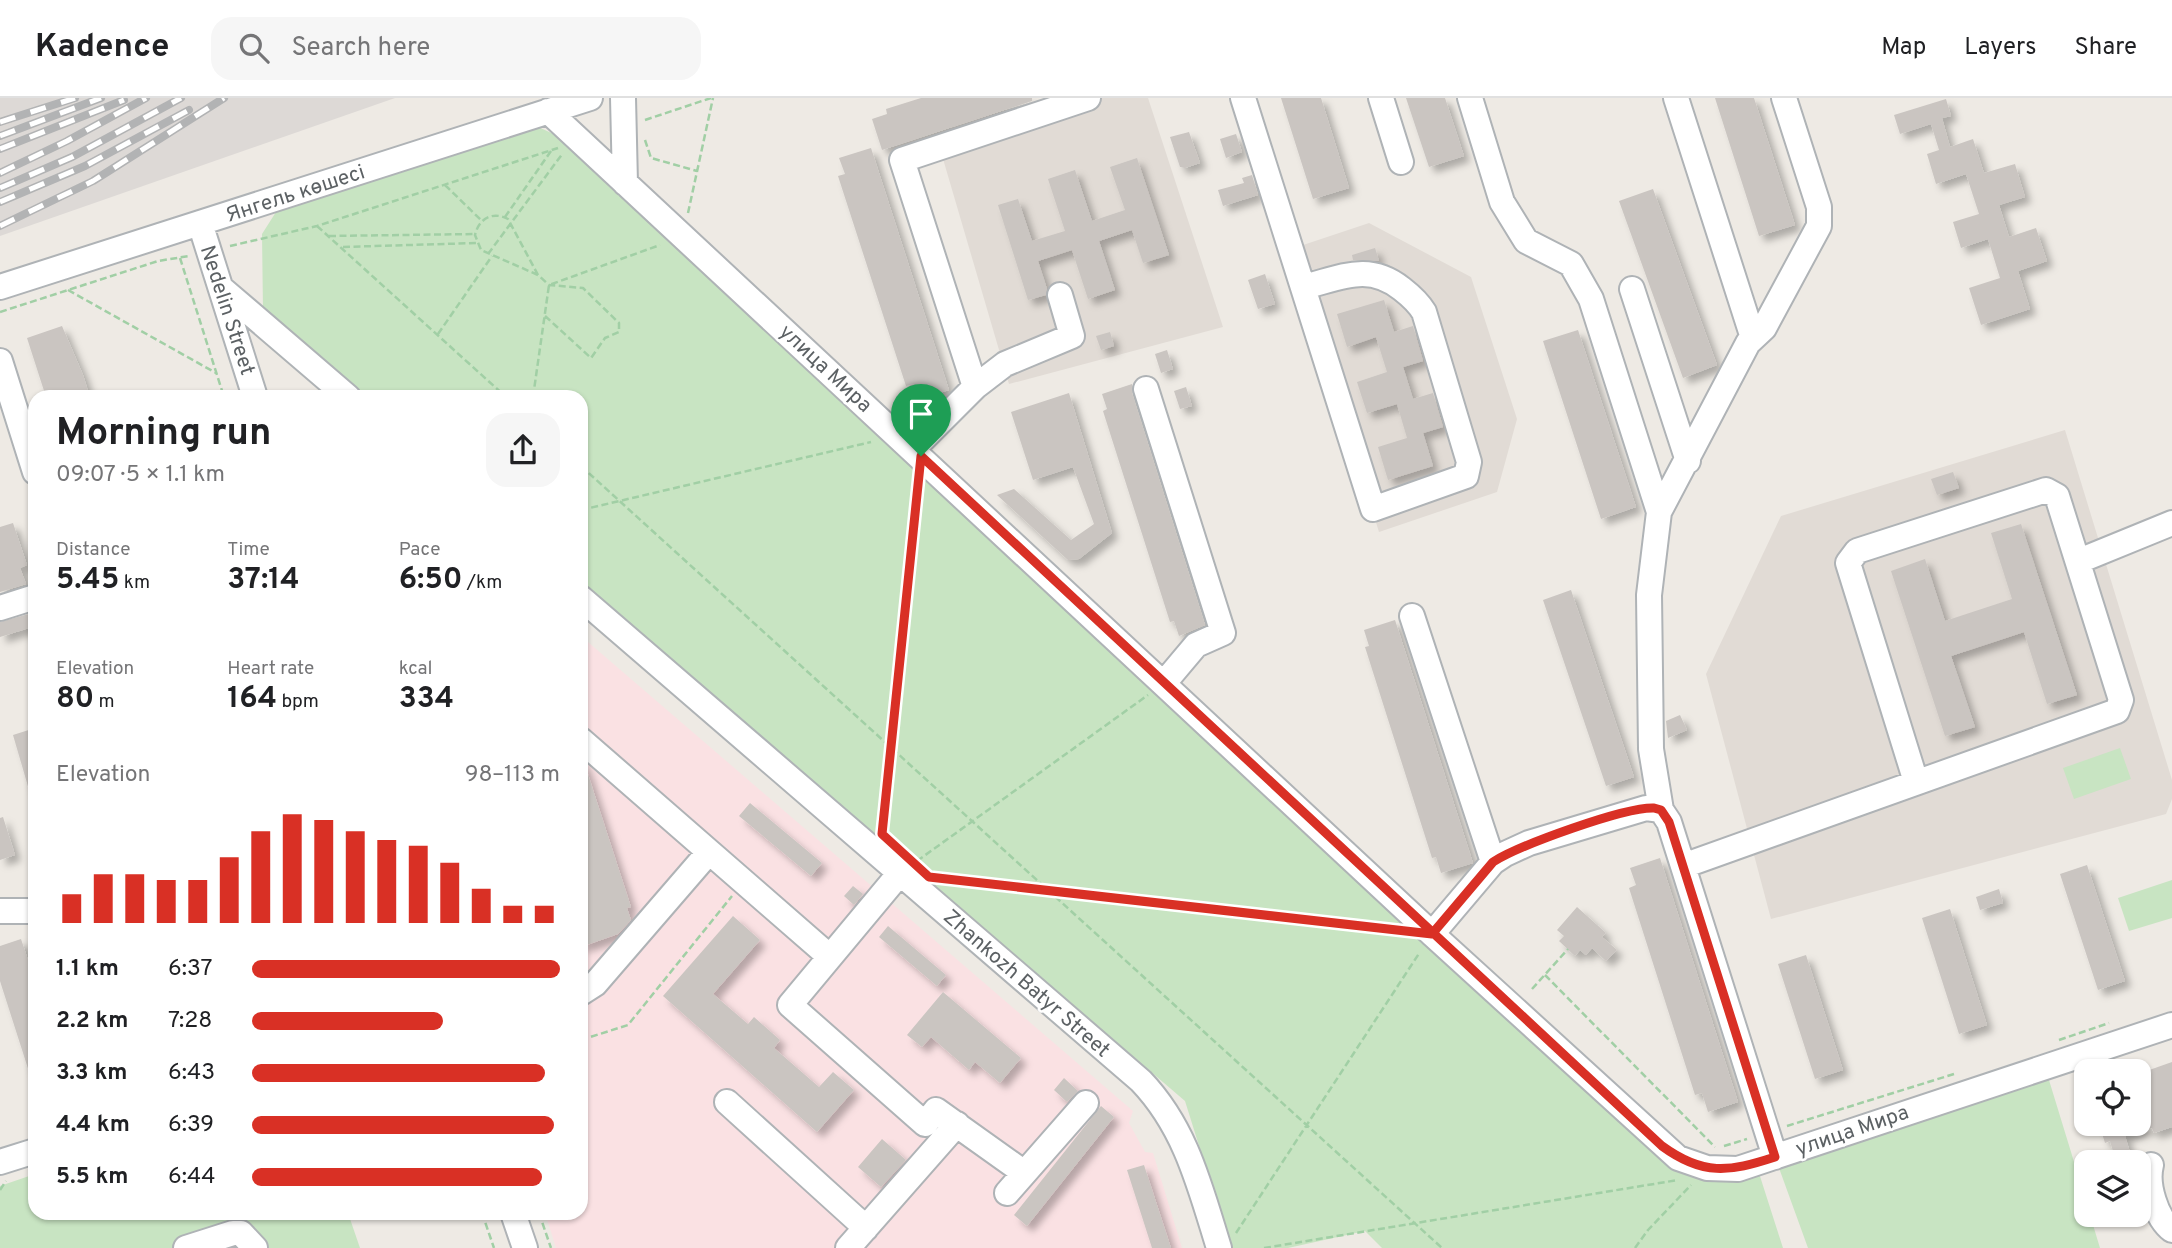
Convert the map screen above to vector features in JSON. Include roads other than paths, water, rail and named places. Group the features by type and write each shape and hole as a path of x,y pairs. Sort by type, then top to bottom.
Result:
{"street":[{"name":"Янгель көшесі","path":"0,287 590,98"},
{"path":"624,98 632,124 625,184"},
{"path":"975,387 902,160 1088,98"},
{"path":"1244,98 1303,288 1373,509 1466,476 1469,462 1424,312 1418,302 1390,279 1366,272 1303,288"},
{"path":"1381,98 1401,162"},
{"path":"1470,98 1502,202 1525,241 1571,264 1591,299 1659,512"},
{"path":"1676,98 1753,338"},
{"path":"1775,1157 1669,822 1661,810 1651,749 1649,594 1659,512 1753,338 1764,328 1819,226 1819,207 1784,98"},
{"name":"улица Мира","path":"548,111 574,142 683,237 1432,934 1662,1146 1699,1176 1775,1157 2172,1025"},
{"name":"Nedelin Street","path":"200,223 253,390"},
{"path":"221,287 340,390"},
{"path":"1632,289 1688,461"},
{"path":"911,447 975,387 1015,357 1072,337 1060,295"},
{"path":"0,361 28,450"},
{"path":"1146,389 1223,633 1196,645 1164,683"},
{"path":"1683,866 2117,711 2121,700 2079,561 2057,496 2046,490 1857,551 1848,563 1916,782"},
{"path":"2079,561 2172,523"},
{"path":"0,608 28,599"},
{"name":"Zhankozh Batyr Street","path":"588,604 911,872 1141,1081 1159,1100 1181,1135 1227,1242"},
{"path":"1412,616 1493,862"},
{"path":"588,746 830,957"},
{"path":"1432,934 1493,862 1516,848 1646,808 1661,810"},
{"path":"588,988 595,984 709,852"},
{"path":"911,872 830,957 790,1005 925,1124 936,1110 1023,1172"},
{"path":"0,911 28,911"},
{"path":"727,1102 866,1228"},
{"path":"1007,1193 1086,1103"},
{"path":"848,1248 957,1124"},
{"path":"0,1162 28,1153"},
{"path":"2158,1177 2160,1214 2172,1230"},
{"path":"515,1220 525,1248"},
{"path":"186,1248 241,1233 255,1248"}],"railway":[{"path":"0,122 75,98"},
{"path":"0,136 101,98"},
{"path":"0,173 67,141 146,98"},
{"path":"0,188 72,157 181,98"},
{"path":"0,226 93,181 224,98"},
{"path":"0,149 124,100"},
{"path":"0,202 85,166 189,110"}]}
